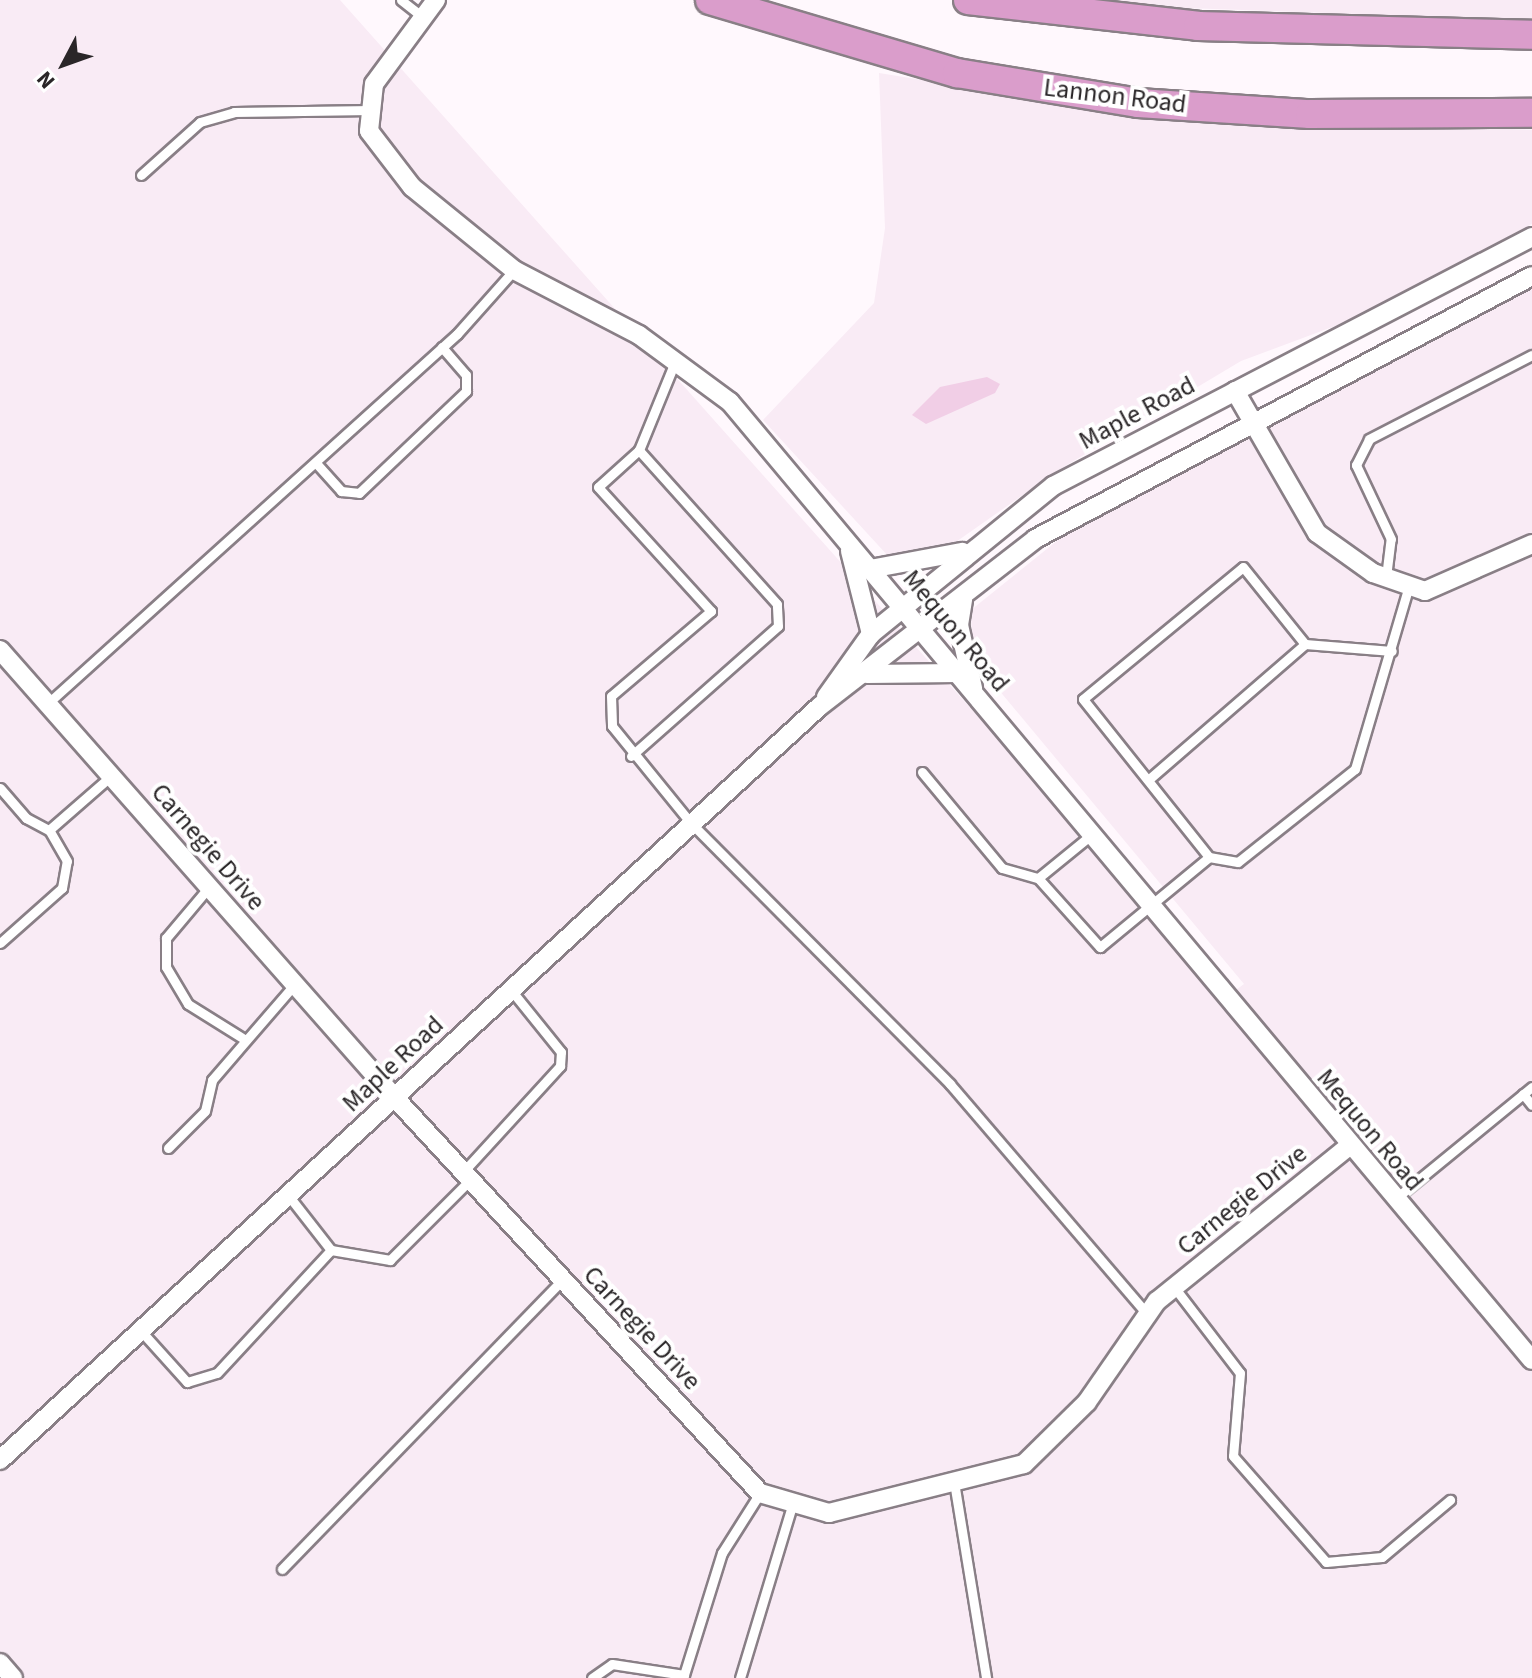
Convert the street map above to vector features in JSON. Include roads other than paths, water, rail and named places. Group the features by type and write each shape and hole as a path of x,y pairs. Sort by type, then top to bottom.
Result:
{"main road":[{"name":"Lannon Road","path":"710,0 957,73 1138,103 1310,114 1532,113"},
{"path":"968,0 1198,26 1532,35"},
{"path":"1471,113 1532,94"}],"street":[{"name":"Mequon Road","path":"436,0 425,19 374,84 369,131 412,187 514,270 675,362 730,402 1349,1146 1532,1360"},
{"name":"Maple Road","path":"820,706 871,634 1053,486 1532,237"},
{"name":"Maple Road","path":"0,1460 690,822 820,706 922,633 1056,525 1532,276"},
{"path":"1235,391 1317,533 1386,577 1425,591 1532,544"},
{"path":"847,541 871,634"},
{"path":"870,569 972,549"},
{"path":"963,600 959,625 975,694"},
{"name":"Carnegie Drive","path":"0,650 395,1098 760,1493 829,1513 1024,1464 1087,1402 1147,1314 1174,1287 1349,1146"},
{"path":"867,674 958,673"},
{"path":"0,1663 13,1678"}],"lane":[{"path":"401,0 425,19"},
{"path":"141,175 200,122 234,112 372,110"},
{"path":"47,704 442,347 514,270"},
{"path":"316,463 341,491 359,493 466,391 466,375 442,347"},
{"path":"1386,577 1391,539 1356,465 1369,439 1532,355"},
{"path":"675,362 639,450 598,487 711,611 611,696 612,726 631,756 690,822 950,1084 1147,1314"},
{"path":"631,756 778,626 777,604 639,450"},
{"path":"1305,644 1243,567 1083,699 1209,857 1238,862 1355,769 1409,586"},
{"path":"1148,780 1305,644 1392,651"},
{"path":"922,772 1002,868 1038,878 1100,947 1148,903 1209,857"},
{"path":"49,830 111,776"},
{"path":"0,788 26,818 49,830 67,861 62,888 0,943"},
{"path":"1038,878 1091,835"},
{"path":"209,887 166,938 166,967 188,1004 244,1039"},
{"path":"168,1148 205,1111 212,1080 244,1039 295,984"},
{"path":"288,1195 331,1250 390,1260 560,1066 561,1052 511,990"},
{"path":"1395,1199 1532,1087"},
{"path":"1523,1094 1532,1105"},
{"path":"141,1331 187,1382 217,1373 331,1250"},
{"path":"282,1569 562,1280"},
{"path":"1174,1287 1240,1373 1233,1456 1326,1562 1382,1557 1450,1500"},
{"path":"954,1482 986,1678"},
{"path":"592,1678 612,1664 683,1676 722,1553 760,1493"},
{"path":"740,1678 793,1503"}]}
